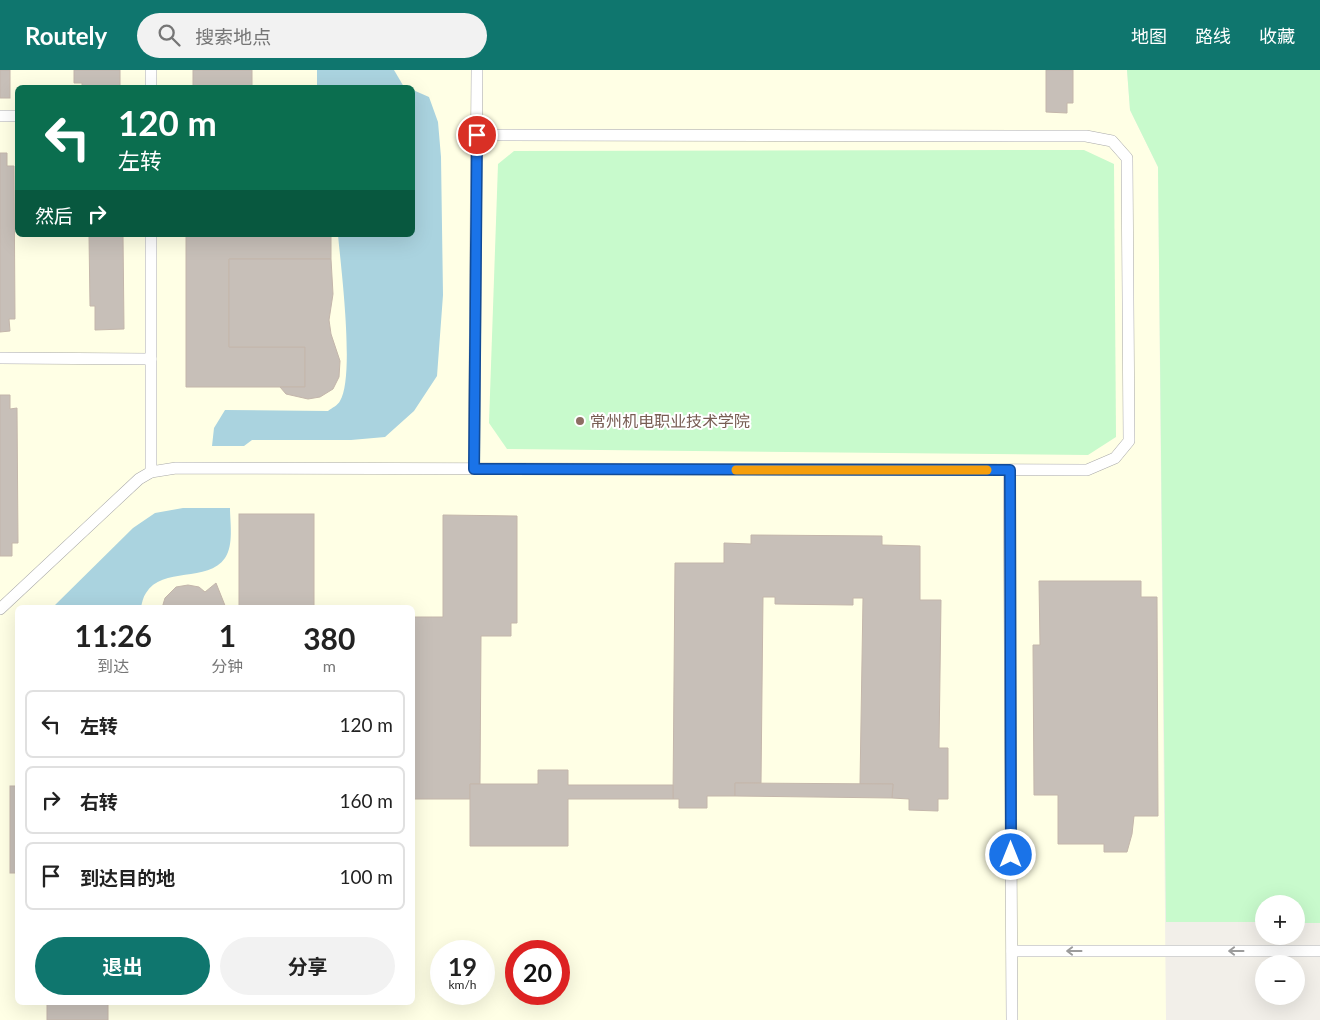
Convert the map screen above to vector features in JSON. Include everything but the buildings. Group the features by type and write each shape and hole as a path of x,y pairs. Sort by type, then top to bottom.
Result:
{"lane":[{"path":"151,70 151,85"},
{"path":"474,469 477,70"},
{"path":"0,116 15,116"},
{"path":"0,609 139,479 151,472 176,468 1087,470 1115,458 1130,441 1126,158 1112,141 1086,136 477,135"},
{"path":"151,237 151,472"},
{"path":"0,358 151,359"},
{"path":"1010,470 1012,1020"},
{"path":"1012,952 1320,950"}],"shaded area":[{"name":"常州机电职业技术学院","path":"0,70 1127,70 1130,110 1158,167 1166,1020 0,1020"}],"green space":[{"path":"1127,70 1320,70 1320,923 1305,923 1305,895 1255,895 1255,922 1166,922 1158,167 1130,110"},
{"path":"1084,150 1114,164 1116,437 1088,455 507,449 489,423 498,164 514,151"}],"water":[{"path":"317,70 394,70 403,85 317,85"},
{"path":"415,91 429,97 438,122 441,157 443,295 437,376 414,411 385,437 351,440 252,440 244,446 212,446 214,428 225,410 328,411 340,401 344,388 347,347 338,237 415,237"},
{"path":"183,508 230,508 231,533 228,553 217,566 208,570 163,580 153,585 143,598 141,605 55,605 133,528 155,513"}],"slow traffic":[{"path":"736,470 987,470"}],"place":[{"name":"常州机电职业技术学院","path":"580,421"}],"route":[{"path":"477,135 474,469 1010,470 1011,855"}]}
